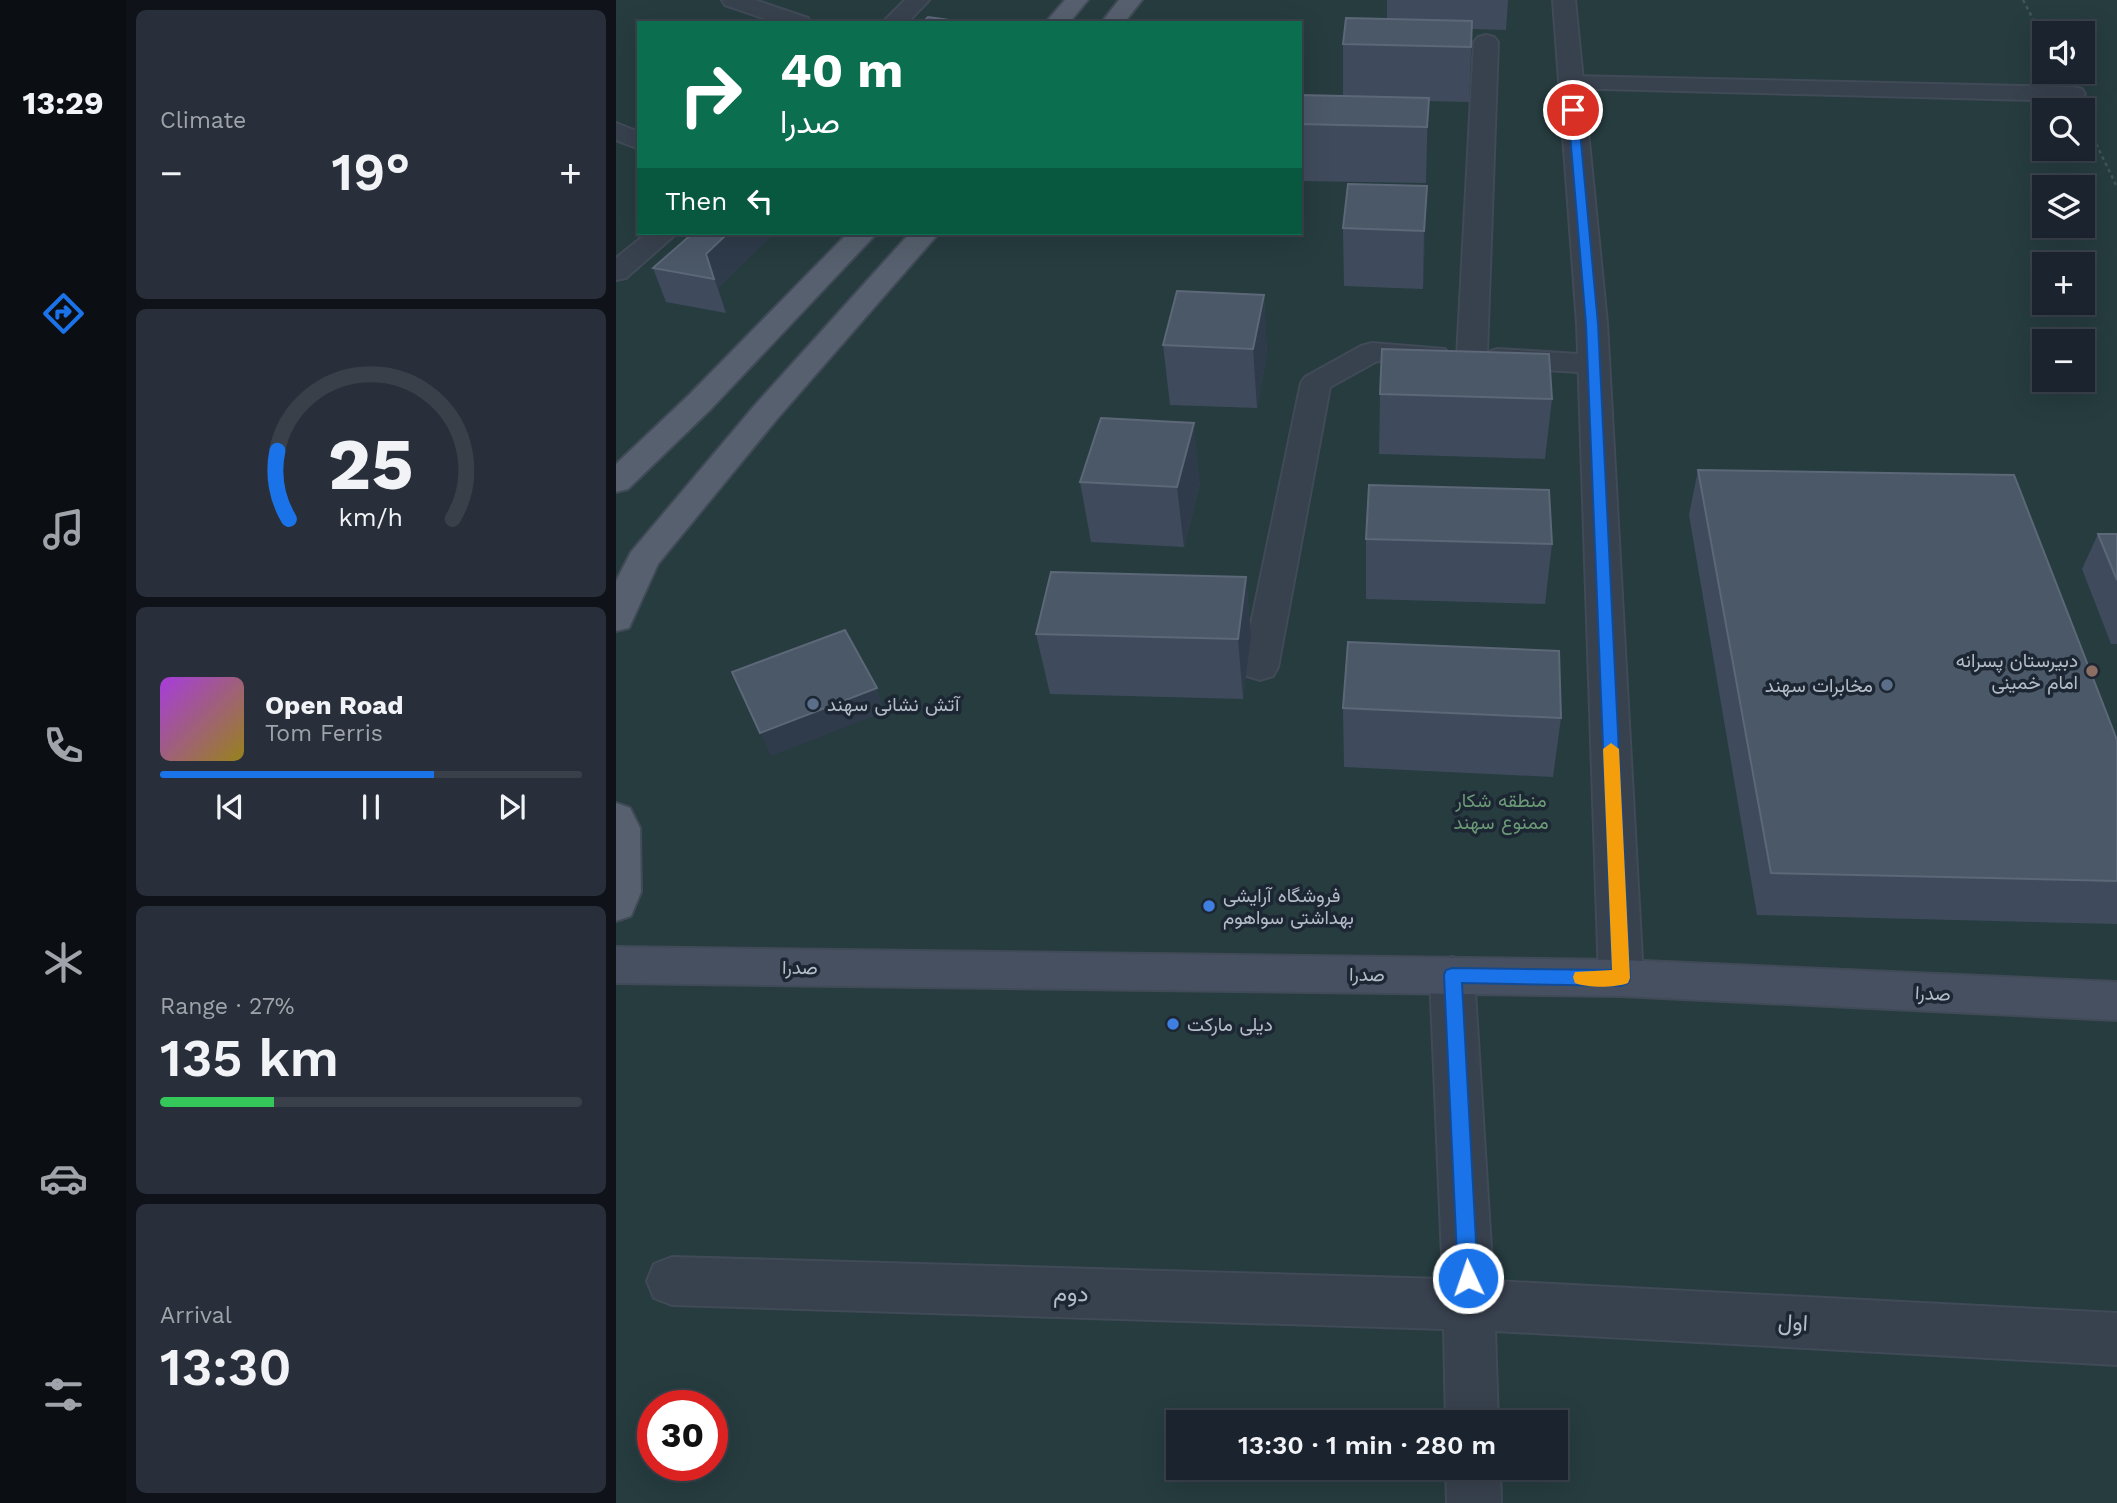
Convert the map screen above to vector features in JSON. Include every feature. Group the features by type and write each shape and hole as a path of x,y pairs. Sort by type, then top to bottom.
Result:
{"main road":[{"path":"1058,21 1077,0"},
{"path":"1114,21 1131,0"},
{"path":"616,482 700,402 861,235"},
{"path":"616,619 643,560 766,412 923,235"},
{"path":"616,819 620,828 620,892 616,904"},
{"name":"صدرا","path":"616,965 1621,978 2117,1001"}],"street":[{"path":"733,0 794,21"},
{"path":"895,21 918,0"},
{"path":"1564,0 1594,364 1621,978"},
{"path":"1472,357 1486,42"},
{"path":"1571,83 2032,102"},
{"path":"616,131 637,140"},
{"path":"616,272 661,235"},
{"path":"1259,667 1316,383 1371,352 1594,364"},
{"path":"1452,975 1472,1410"},
{"name":"دوم","path":"672,1281 1469,1305"},
{"name":"اول","path":"1469,1305 2117,1339"},
{"path":"1473,1480 1474,1503"}],"path":[{"path":"2023,0 2034,21"},
{"path":"2095,140 2117,187"}],"green space":[{"name":"منطقه شکار ممنوع سهند","path":"616,0 2117,0 2117,1503 616,1503"}],"building":[{"path":"928,17 957,21 924,21"},
{"path":"1346,18 1472,21 1471,47 1343,44"},
{"path":"1302,95 1429,98 1427,127 1302,124"},
{"path":"1348,184 1427,186 1424,231 1343,228"},
{"path":"691,235 726,235 706,254 714,279 653,268"},
{"path":"1177,291 1264,295 1253,349 1163,345"},
{"path":"1382,349 1549,354 1552,399 1380,394"},
{"path":"1101,418 1194,423 1177,487 1080,482"},
{"name":"مخابرات سهند","path":"1698,470 2014,475 2117,740 2117,881 1771,873"},
{"path":"1369,485 1549,490 1552,544 1366,539"},
{"path":"2098,534 2117,534 2117,580"},
{"path":"1051,572 1246,577 1238,639 1036,634"},
{"path":"845,630 877,688 760,733 732,672"},
{"path":"1348,642 1559,651 1561,718 1343,708"}],"slow traffic":[{"path":"1582,977 1621,978 1611,749"}],"place":[{"name":"دبیرستان پسرانه امام خمینی","path":"2092,671"},
{"name":"مخابرات سهند","path":"1887,685"},
{"name":"آتش نشانی سهند","path":"813,704"},
{"name":"فروشگاه آرایشی بهداشتی سواهوم","path":"1209,906"},
{"name":"دیلی مارکت","path":"1173,1024"}],"route":[{"path":"1468,1278 1452,975 1621,978 1592,324 1573,110"}]}
